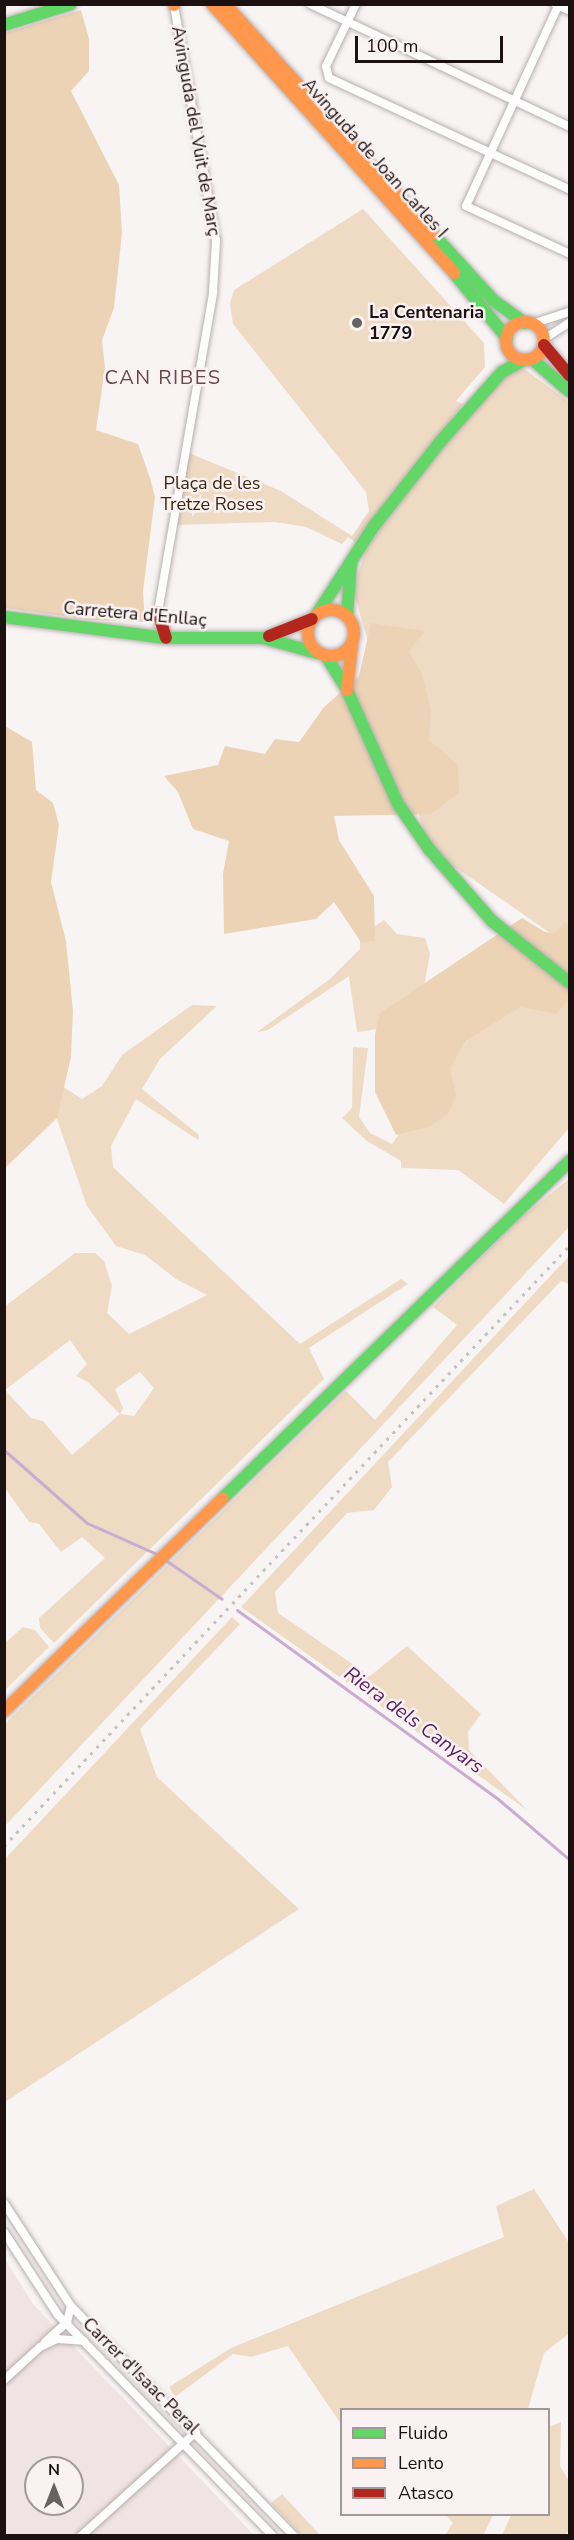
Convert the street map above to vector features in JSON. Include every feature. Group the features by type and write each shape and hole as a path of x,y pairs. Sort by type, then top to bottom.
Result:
{"street":[{"path":"4,25 71,4"},
{"name":"Avinguda de Joan Carles I","path":"212,4 470,290 507,342 528,359"},
{"name":"Avinguda de Joan Carles I","path":"225,4 493,300 528,323 544,342"},
{"path":"310,4 570,127"},
{"path":"356,4 326,66 336,84 570,190"},
{"name":"Avinguda del Vuit de Març","path":"158,612 213,292 216,241 174,5"},
{"path":"570,11 557,5 466,206 570,254"},
{"path":"501,372 507,342 513,327 570,312"},
{"path":"570,322 544,342 528,359 501,372 382,514 315,616 307,633 347,690 394,796 429,849 492,921 570,983"},
{"path":"544,342 570,376"},
{"path":"528,359 570,392"},
{"path":"346,616 351,562"},
{"path":"315,616 332,610 346,616 354,629 347,690"},
{"path":"146,636 158,612"},
{"path":"158,612 166,638"},
{"name":"Carretera d'Enllaç","path":"4,617 166,638 263,638 290,631 315,616"},
{"name":"Carretera d'Enllaç","path":"263,638 321,655"},
{"path":"321,655 340,655 352,645"},
{"path":"4,1711 566,1165"},
{"name":"Carrer d'Isaac Peral","path":"4,2203 71,2306 294,2535"},
{"name":"Carrer d'Isaac Peral","path":"4,2232 67,2322 188,2443 273,2535"},
{"path":"4,2380 67,2322 71,2306"},
{"path":"40,2347 57,2339 84,2341"},
{"path":"81,2535 155,2465 188,2443 196,2432"}],"shaded area":[{"path":"81,10 89,39 89,71 71,91 119,185 122,233 114,308 102,340 105,368 96,430 138,444 155,497 143,591 145,622 93,620 5,608 5,33"},
{"path":"371,623 425,631 409,651 422,674 431,711 429,740 458,765 459,793 431,814 334,816 339,840 374,896 375,941 361,942 334,902 316,919 224,934 223,874 229,841 193,829 178,792 164,776 218,765 225,746 265,754 275,739 299,742 324,707 359,676"},
{"path":"5,726 32,742 36,790 53,803 59,825 51,882 66,941 73,1011 71,1057 57,1118 5,1168"},
{"path":"522,918 545,932 555,933 565,922 569,925 569,998 557,1014 520,1007 466,1041 450,1068 456,1096 448,1114 428,1127 396,1135 375,1092 375,1034 380,1013"},
{"path":"4,2258 33,2304 254,2535 5,2535"}],"green space":[{"name":"La Centenaria 1779","path":"363,209 484,343 485,367 456,401 463,404 355,542 348,537 342,544 306,527 275,522 177,525 189,453 281,491 352,536 369,511 366,492 233,324 230,303 234,290"},
{"path":"523,368 569,402 569,946 429,849 353,590 365,552 408,488 502,379"},
{"path":"384,920 397,934 425,938 430,954 424,986 379,1029 357,1032 349,976 268,1030 257,1032 330,979 360,949 360,936"},
{"path":"569,991 569,1128 504,1204 458,1170 401,1168 401,1161 367,1141 342,1118 352,1108 353,1047 368,1048 359,1117 370,1133 392,1144 471,1035 498,1013"},
{"path":"192,1005 217,1006 160,1059 142,1089 199,1135 198,1140 136,1099 111,1146 113,1167 300,1344 401,1279 408,1284 309,1348 324,1379 54,1643 40,1628 39,1618 105,1558 82,1537 61,1552 39,1524 29,1522 5,1488 4,1307 75,1253 95,1253 104,1261 112,1286 107,1313 129,1334 207,1295 176,1279 145,1255 116,1246 87,1206 51,1102 59,1084 82,1099 102,1086 122,1055","holes":["70,1340 87,1364 76,1376 88,1382 120,1414 72,1455 43,1421 31,1418 5,1390","140,1372 154,1388 134,1416 120,1414 123,1408 115,1389"]},
{"path":"569,1179 569,1227 5,1826 5,1724 346,1391 375,1420 457,1325 433,1307 523,1216"},
{"path":"569,1256 569,1284 561,1281 388,1462 392,1487 374,1510 347,1513 275,1592 278,1613 370,1676 407,1646 481,1714 468,1732 469,1750 527,1810 241,1607"},
{"path":"232,1617 240,1624 140,1729 157,1777 299,1909 5,2102 5,1859"},
{"path":"23,1627 35,1630 49,1647 5,1690 5,1643"},
{"path":"534,2189 569,2243 570,2333 544,2353 528,2408 340,2408 340,2423 288,2346 251,2357 233,2354 175,2397 169,2387 231,2348 504,2237 496,2206"},
{"path":"561,2422 560,2466 569,2481 569,2531 564,2535 502,2535 511,2516 550,2516 550,2427"},
{"path":"282,2494 320,2535 301,2535 271,2503"},
{"path":"447,2516 493,2516 483,2536 445,2535 453,2523"}],"waterway":[{"name":"Riera dels Canyars","path":"4,1450 87,1523 159,1555"},
{"name":"Riera dels Canyars","path":"164,1559 222,1599"},
{"name":"Riera dels Canyars","path":"237,1610 498,1799 570,1860"}],"railway":[{"path":"4,1846 570,1245"}],"traffic: fast":[{"path":"4,25 71,4"},
{"path":"433,234 493,300 525,323"},
{"path":"454,273 507,338"},
{"path":"532,359 570,392"},
{"path":"317,614 374,526 440,442 502,372 524,360"},
{"path":"347,616 351,563"},
{"path":"4,617 166,638 263,638 317,653"},
{"path":"326,656 347,690 398,804 429,849 492,921 570,983"},
{"path":"223,1498 570,1160"}],"traffic: slow":[{"path":"212,4 454,273"},
{"path":"225,4 433,234"},
{"path":"525,322 538,328 544,341 538,354 525,360 512,354 506,341 512,328 525,322"},
{"path":"331,610 340,611 348,616 353,624 354,633 353,642 348,650 340,655 331,656 322,655 314,650 309,642 308,633 309,624 314,616 322,611 331,610"},
{"path":"347,690 352,644"},
{"path":"4,1711 223,1498"}],"traffic: jam":[{"path":"544,345 570,376"},
{"path":"158,612 166,638"},
{"path":"269,636 312,619"}],"place":[{"name":"La Centenaria 1779","path":"357,323"}],"district":[{"name":"CAN RIBES","path":"163,377"}],"park label":[{"name":"Plaça de les Tretze Roses","path":"212,494"}]}
